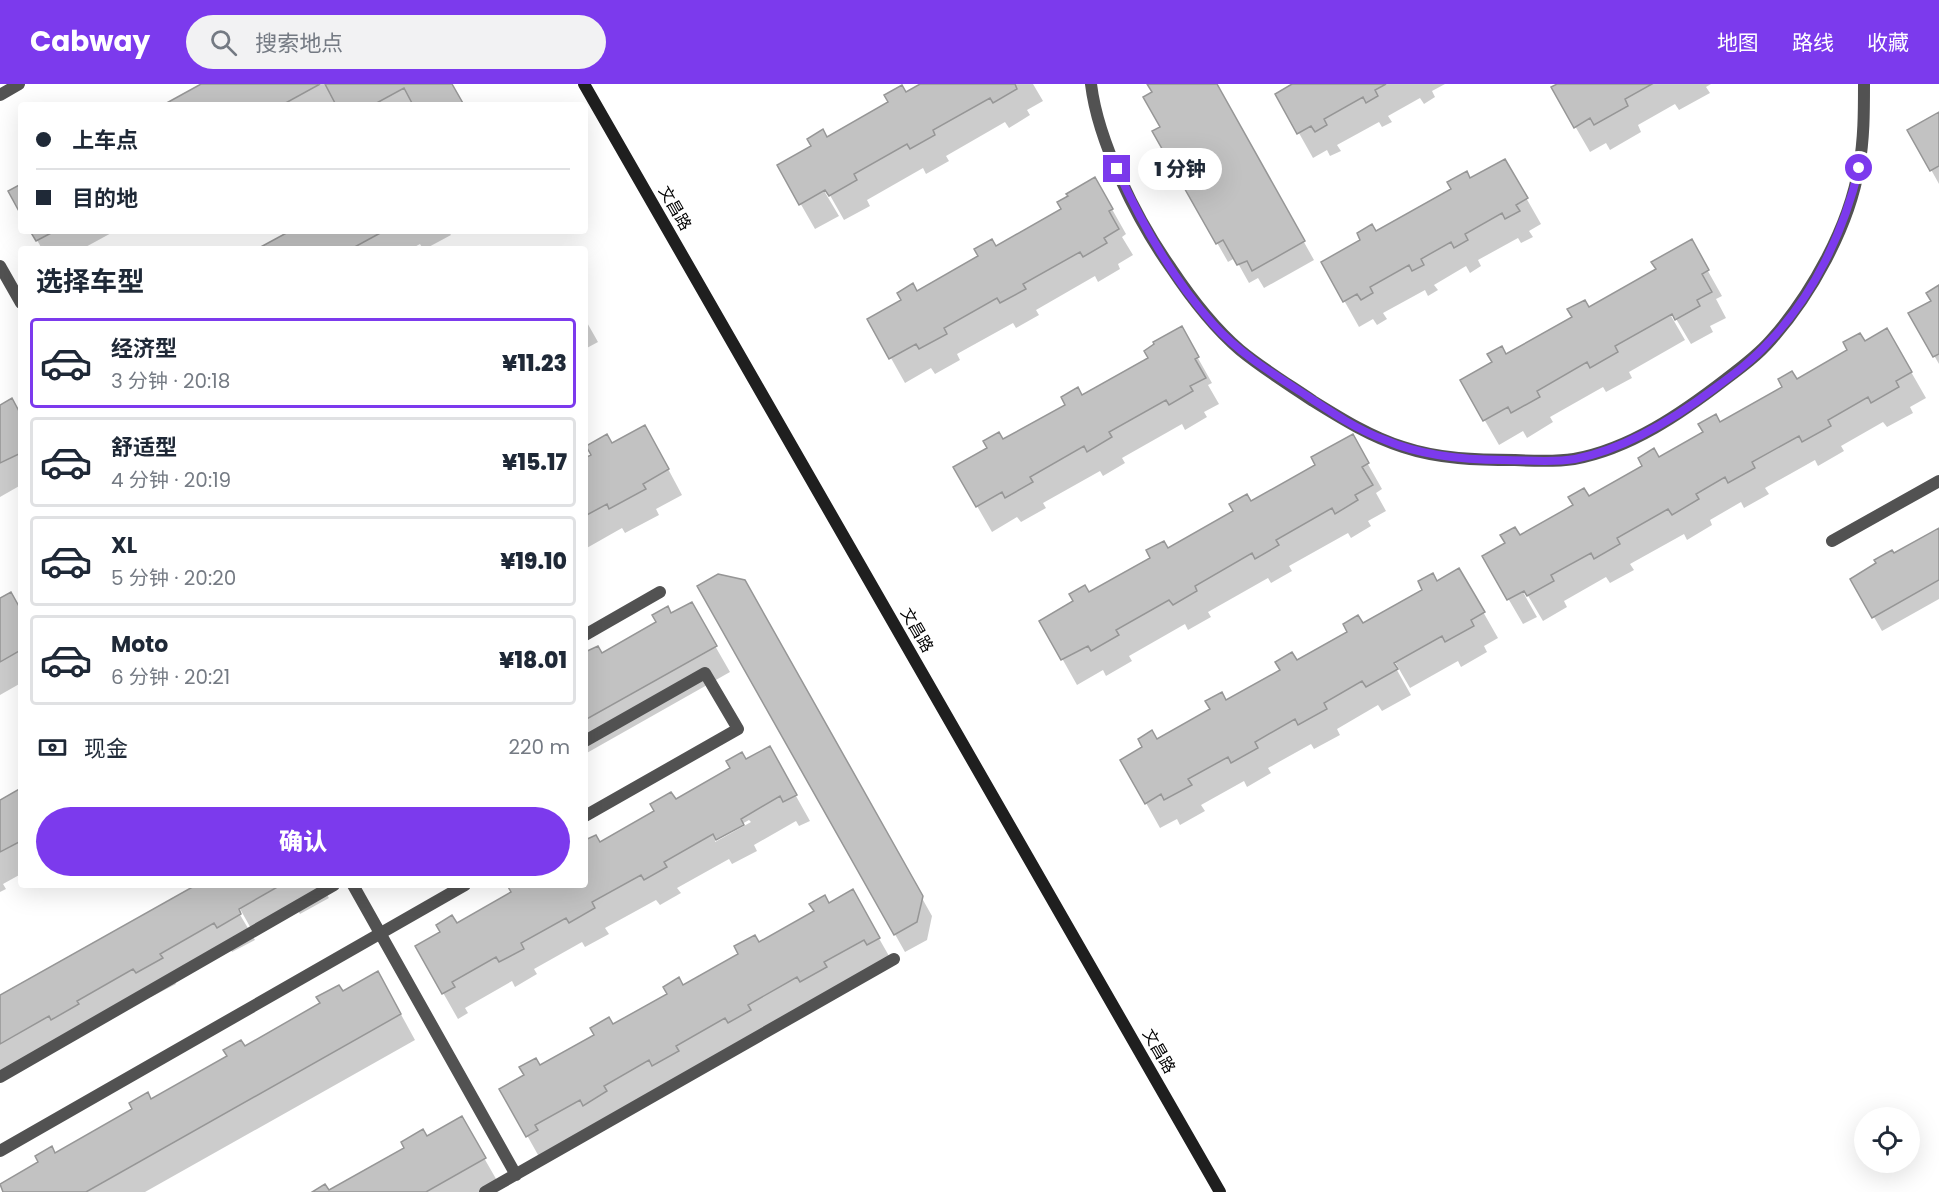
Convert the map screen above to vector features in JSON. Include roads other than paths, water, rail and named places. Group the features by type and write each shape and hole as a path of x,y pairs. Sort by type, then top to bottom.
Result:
{"street":[{"path":"0,95 19,84"},
{"name":"文昌路","path":"584,84 1220,1192"},
{"path":"1091,84 1094,103 1113,158 1136,212 1160,254 1192,299 1238,348 1264,369 1338,416 1383,440 1405,448 1457,458 1551,461 1574,459 1613,447 1666,421 1707,394 1750,361 1770,342 1811,286 1830,251 1847,210 1862,149 1864,84"},
{"path":"0,266 18,298"},
{"path":"1832,541 1939,481"},
{"path":"588,633 660,592"},
{"path":"588,739 705,673 738,729 588,814"},
{"path":"0,1077 329,888"},
{"path":"354,888 516,1175"},
{"path":"0,1151 460,888"},
{"path":"486,1192 894,959"}]}
